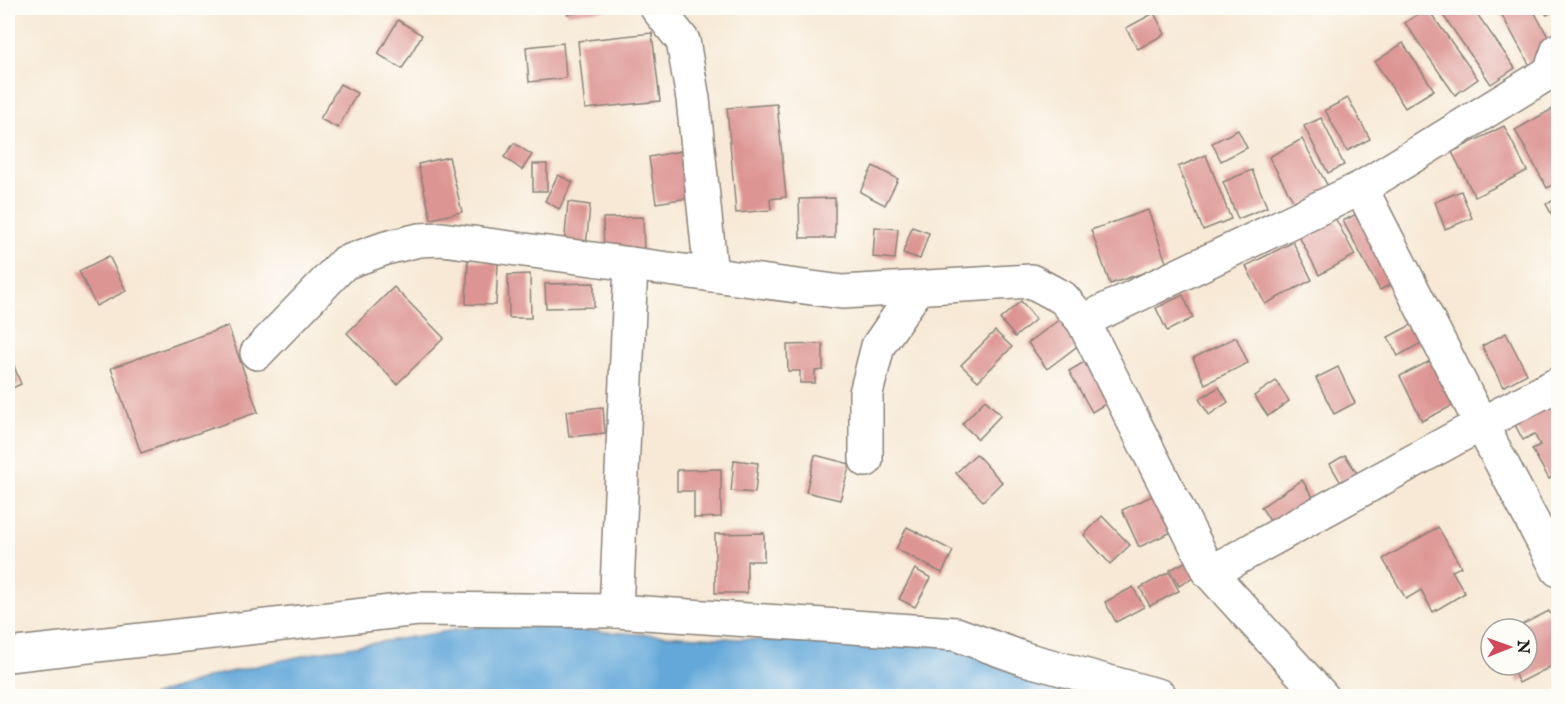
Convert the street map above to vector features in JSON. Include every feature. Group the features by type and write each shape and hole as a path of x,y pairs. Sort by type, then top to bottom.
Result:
{"street":[{"path":"657,8 683,41 693,99 711,275"},
{"path":"1083,321 1361,188 1556,70"},
{"path":"1361,188 1558,570"},
{"path":"257,352 344,263 386,248 419,240 442,239 842,292 1031,281 1063,298 1083,321 1210,573 1322,696"},
{"path":"616,611 631,264"},
{"path":"866,460 866,393 878,346 918,288"},
{"path":"1210,573 1558,384"},
{"path":"8,655 418,609 616,611 956,634 1025,659 1160,696"}],"water":[{"path":"493,624 786,641 924,642 1055,669 1099,696 151,696 216,675 324,651"}],"building":[{"path":"566,8 611,8 611,9 567,14"},
{"path":"1427,8 1478,79 1455,95 1405,23"},
{"path":"1438,8 1473,8 1515,68 1491,84"},
{"path":"1498,8 1532,8 1556,51 1530,66"},
{"path":"1540,8 1556,8 1547,15"},
{"path":"1154,13 1165,34 1138,49 1126,28"},
{"path":"398,20 422,35 402,69 378,54"},
{"path":"652,33 660,101 585,109 578,41"},
{"path":"563,43 566,78 529,82 526,47"},
{"path":"1403,43 1434,90 1405,108 1375,62"},
{"path":"340,84 357,93 338,128 320,119"},
{"path":"1348,98 1370,139 1347,151 1325,110"},
{"path":"777,104 786,197 770,199 771,210 736,213 727,108"},
{"path":"1554,108 1558,116 1558,182 1547,188 1515,130"},
{"path":"1321,118 1344,165 1328,173 1304,126"},
{"path":"1504,126 1527,171 1475,197 1452,152"},
{"path":"1238,130 1247,148 1221,161 1212,143"},
{"path":"1302,139 1330,190 1297,208 1269,157"},
{"path":"514,143 532,155 522,170 504,157"},
{"path":"681,151 688,198 656,203 649,157"},
{"path":"1206,155 1231,219 1203,230 1178,167"},
{"path":"449,157 462,212 431,219 418,164"},
{"path":"533,164 547,164 547,191 533,191"},
{"path":"873,166 898,179 885,205 860,192"},
{"path":"1252,170 1267,207 1238,219 1223,182"},
{"path":"558,175 573,182 559,209 545,201"},
{"path":"1461,191 1472,218 1445,229 1435,202"},
{"path":"835,198 835,238 800,238 799,199"},
{"path":"1558,198 1558,226 1546,204"},
{"path":"568,202 590,205 586,248 564,246"},
{"path":"1148,210 1167,265 1110,284 1091,230"},
{"path":"1360,212 1397,281 1380,290 1343,221"},
{"path":"1334,216 1355,255 1319,275 1299,236"},
{"path":"643,217 644,254 604,255 603,218"},
{"path":"875,227 898,229 895,259 873,257"},
{"path":"912,227 929,233 920,259 903,253"},
{"path":"1293,242 1312,280 1265,304 1246,266"},
{"path":"109,256 126,291 96,306 79,271"},
{"path":"468,260 498,262 496,305 466,304"},
{"path":"530,274 531,318 509,318 508,275"},
{"path":"594,283 594,307 546,308 545,284"},
{"path":"394,287 444,338 397,384 347,333"},
{"path":"1183,295 1193,318 1167,331 1156,308"},
{"path":"1021,301 1036,319 1015,337 1000,319"},
{"path":"1064,316 1084,341 1047,369 1028,343"},
{"path":"1413,324 1423,342 1398,356 1388,337"},
{"path":"228,326 258,412 141,453 111,368"},
{"path":"995,331 1012,347 978,381 961,365"},
{"path":"1506,333 1527,374 1503,387 1482,346"},
{"path":"1236,337 1248,363 1205,384 1193,358"},
{"path":"823,344 823,370 815,371 815,383 800,383 800,371 788,371 787,345"},
{"path":"8,351 21,384 8,390"},
{"path":"1096,355 1119,396 1092,412 1069,371"},
{"path":"1438,357 1460,402 1422,421 1400,376"},
{"path":"1338,367 1355,403 1334,414 1316,378"},
{"path":"1276,381 1289,401 1268,416 1254,396"},
{"path":"1219,387 1228,402 1209,415 1199,399"},
{"path":"1558,395 1558,474 1549,479 1532,449 1540,445 1534,434 1523,440 1513,421"},
{"path":"985,400 1001,415 978,439 962,424"},
{"path":"603,407 605,433 569,437 566,411"},
{"path":"976,454 1002,482 983,501 956,473"},
{"path":"815,455 850,464 840,500 806,492"},
{"path":"1345,455 1357,473 1341,483 1330,464"},
{"path":"734,460 758,463 755,493 731,491"},
{"path":"721,469 721,517 694,518 694,491 677,491 677,470"},
{"path":"1302,480 1315,500 1274,527 1261,507"},
{"path":"1156,494 1174,531 1139,547 1122,510"},
{"path":"1102,516 1130,545 1110,564 1084,535"},
{"path":"907,527 953,551 942,573 896,549"},
{"path":"1438,527 1461,567 1452,571 1465,593 1433,612 1421,590 1406,599 1383,559"},
{"path":"764,533 764,561 747,561 747,593 715,593 715,534"},
{"path":"1194,557 1202,573 1179,586 1170,570"},
{"path":"915,569 931,578 915,607 899,599"},
{"path":"1169,572 1179,591 1150,606 1140,588"},
{"path":"1133,587 1144,607 1116,622 1105,602"},
{"path":"1549,611 1558,630 1558,663 1539,673 1539,617 1537,617"},
{"path":"1516,677 1531,677 1519,683"}]}
